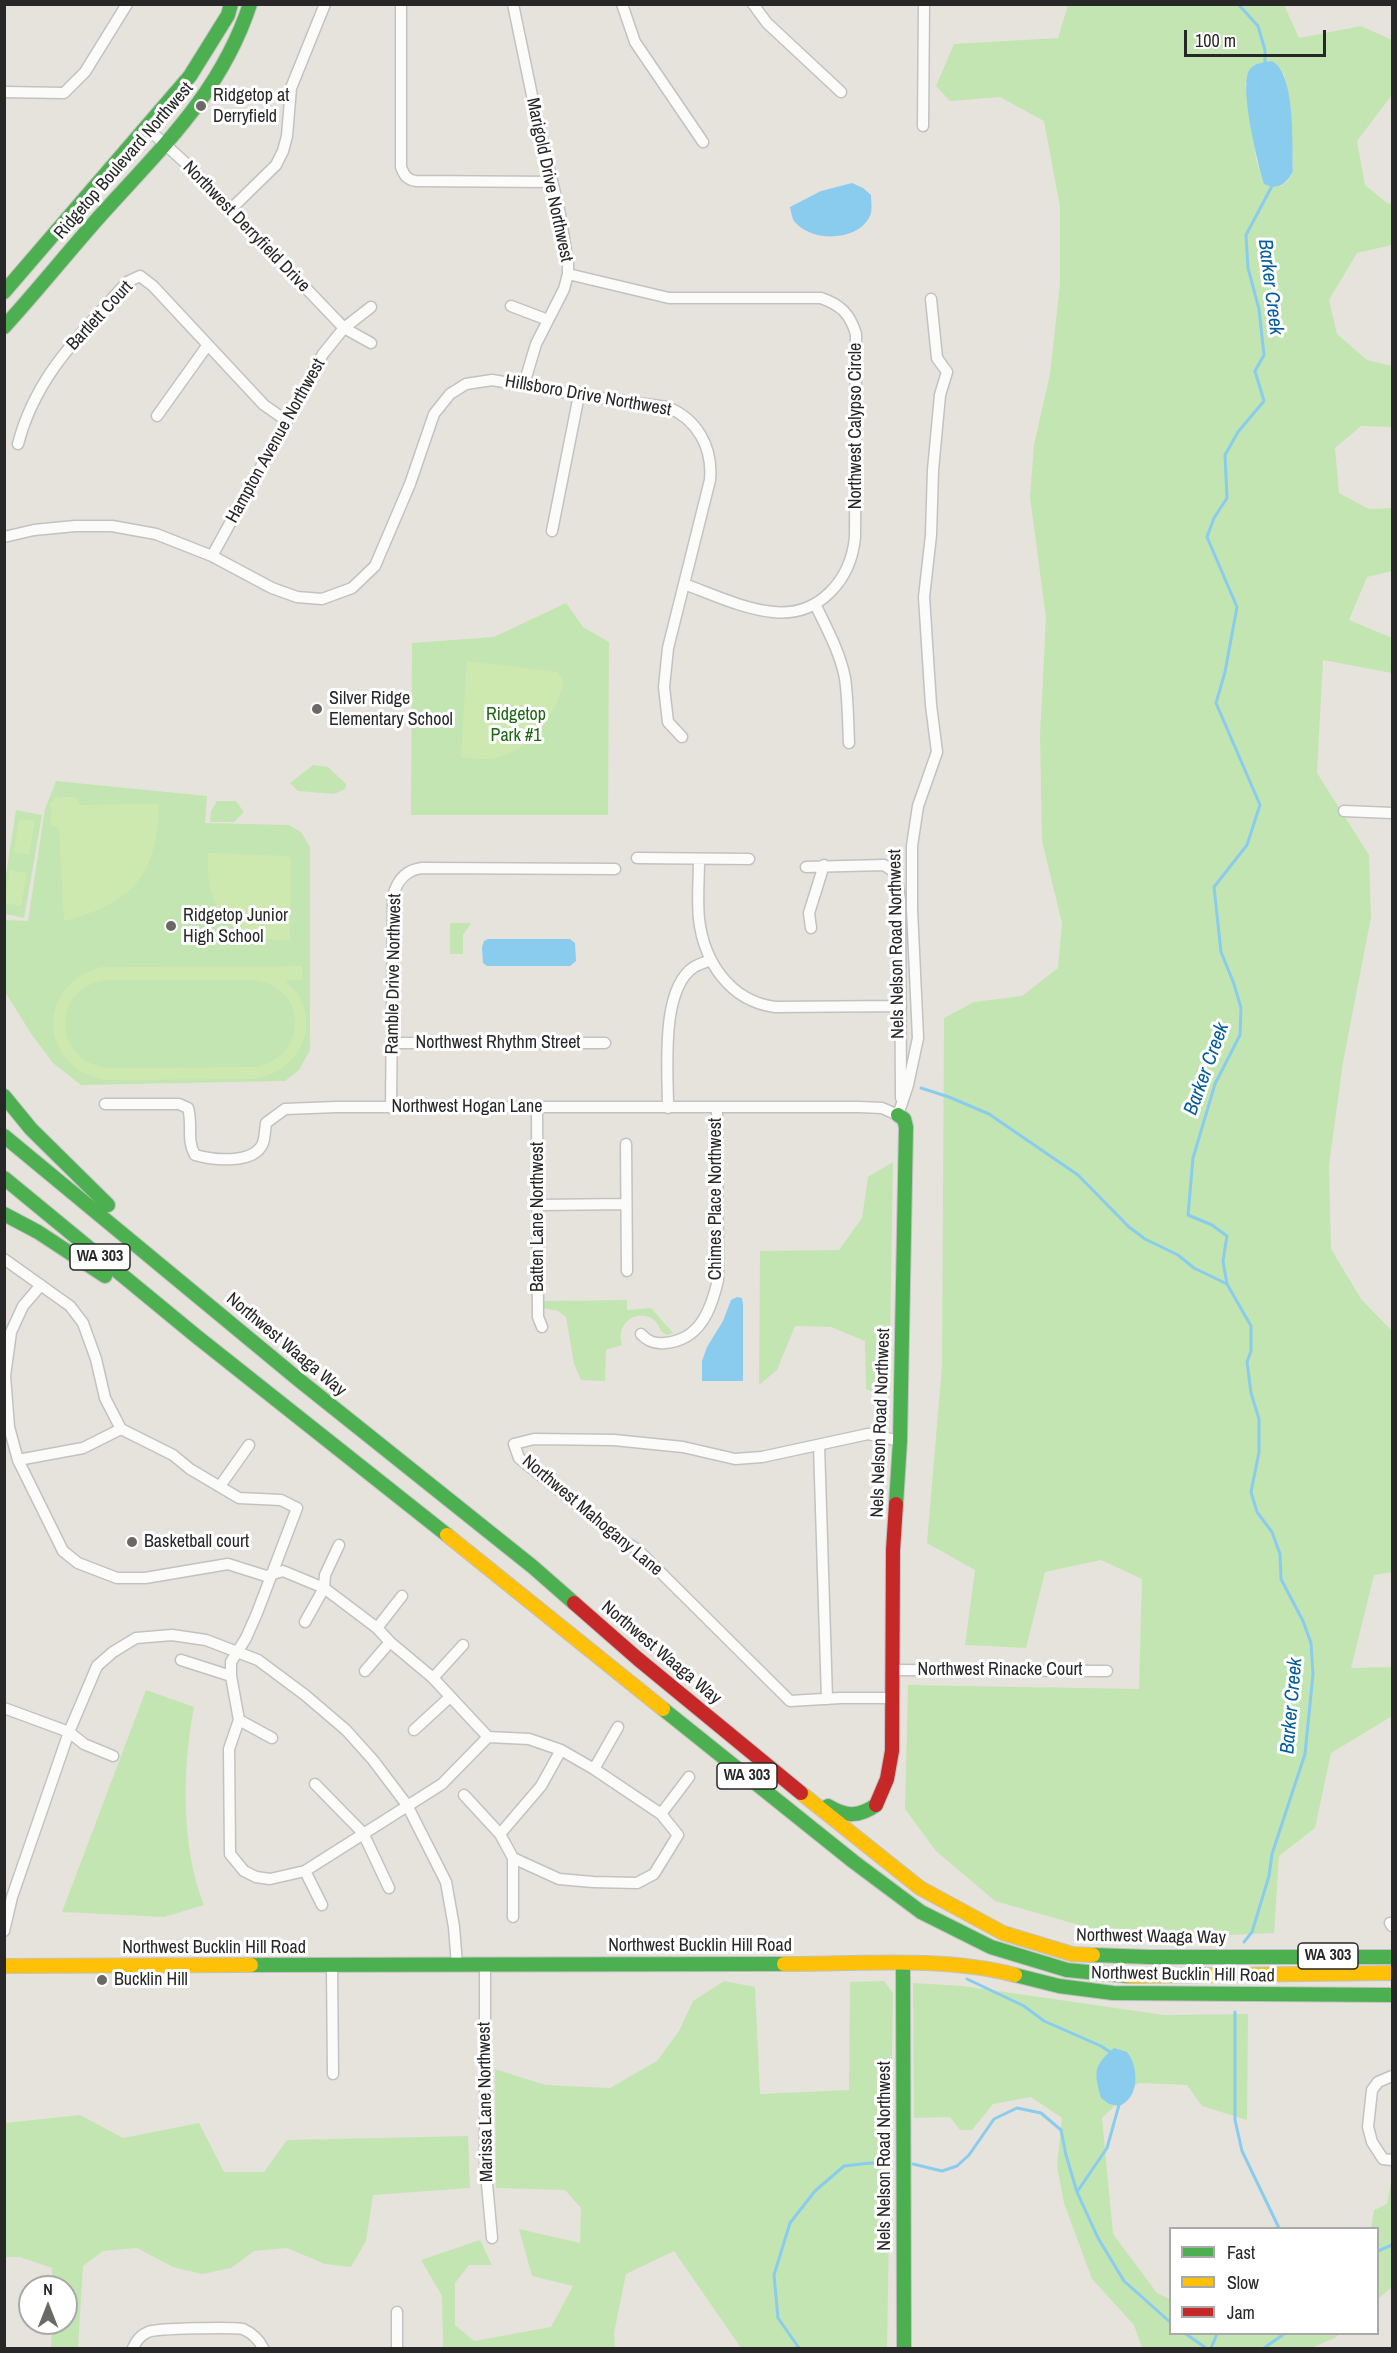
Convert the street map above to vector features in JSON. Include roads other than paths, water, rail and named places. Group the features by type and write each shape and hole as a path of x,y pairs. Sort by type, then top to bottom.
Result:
{"main road":[{"name":"Ridgetop Boulevard Northwest","path":"4,292 190,76 228,15 231,4"},
{"name":"Ridgetop Boulevard Northwest","path":"4,327 165,144 222,69 238,37 250,4"},
{"path":"4,1096 31,1129 110,1207 170,1272"},
{"name":"Nels Nelson Road Northwest","path":"899,1111 906,1127 900,1441 893,1550 890,1768 876,1806 872,1828 878,1845 920,1888"},
{"name":"Northwest Waaga Way","path":"4,1136 299,1380 533,1567 638,1659 780,1774 809,1801 920,1888 1003,1933 1072,1954 1149,1957 1392,1956"},
{"name":"Northwest Waaga Way","path":"4,1178 196,1336 298,1415 854,1862 921,1912 991,1947 1067,1970 1145,1977 1392,1973"},
{"path":"4,1214 38,1232 196,1336"},
{"path":"780,1774 839,1813 854,1817 876,1806"},
{"name":"Nels Nelson Road Northwest","path":"903,1964 903,2349"},
{"name":"Northwest Bucklin Hill Road","path":"4,1966 973,1965 1059,1986 1131,1995 1392,1995"}],"street":[{"path":"4,92 64,93 85,72 127,4"},
{"path":"231,209 276,165 283,150 287,136 291,88 325,4"},
{"path":"401,4 401,167 404,175 416,182 551,182"},
{"name":"Marigold Drive Northwest","path":"513,4 560,214 568,274 558,304 536,344 525,384"},
{"path":"622,4 635,42 704,142"},
{"path":"753,4 766,23 841,92"},
{"path":"923,126 924,4"},
{"name":"Northwest Derryfield Drive","path":"147,128 231,209 344,328 371,343"},
{"name":"Northwest Calypso Circle","path":"568,274 669,298 821,298 836,303 848,314 856,334 856,524 854,554 841,582 825,598 791,612 772,612 684,584"},
{"name":"Bartlett Court","path":"18,444 24,422 51,370 126,282 140,276 153,286 264,405 287,421"},
{"name":"Nels Nelson Road Northwest","path":"899,1111 914,1063 918,1038 912,909 912,846 918,806 937,752 931,705 924,597 931,535 933,470 940,395 947,372 937,358 931,299"},
{"path":"511,306 548,320"},
{"name":"Hampton Avenue Northwest","path":"212,556 323,354 344,328 371,307"},
{"path":"157,416 207,346"},
{"name":"Hillsboro Drive Northwest","path":"4,537 34,530 75,526 112,526 156,534 212,556 272,588 297,597 322,599 352,588 366,576 380,555 410,484 434,414 450,394 466,384 492,380 579,395 667,406 688,419 701,435 712,465 668,648 664,687 668,722 682,737"},
{"path":"552,531 579,395"},
{"path":"815,604 834,645 844,676 849,743"},
{"path":"1344,811 1392,813"},
{"path":"637,858 749,859"},
{"path":"699,859 698,917 704,946 731,988 760,1005 775,1007 901,1006"},
{"path":"806,867 884,865 896,873 900,900 899,1111"},
{"path":"811,928 809,913 824,866"},
{"name":"Ramble Drive Northwest","path":"391,1108 393,896 396,884 412,870 422,868 615,869"},
{"path":"668,1108 671,1003 683,978 693,967 711,960"},
{"name":"Northwest Rhythm Street","path":"392,1043 604,1043"},
{"name":"Northwest Hogan Lane","path":"105,1104 178,1104 188,1108 190,1146 195,1155 244,1158 255,1153 263,1143 266,1123 285,1109 859,1107 899,1111"},
{"name":"Batten Lane Northwest","path":"537,1107 538,1317 542,1327"},
{"name":"Chimes Place Northwest","path":"641,1334 651,1342 658,1344 686,1339 703,1321 713,1300 718,1280 717,1108"},
{"path":"626,1144 627,1271"},
{"path":"538,1205 626,1204"},
{"path":"4,1259 70,1306 84,1323 96,1359 105,1398 121,1429 173,1455 190,1469 238,1498 281,1500 297,1508 274,1573 246,1638 231,1662 238,1719 229,1749 230,1854 244,1871 256,1877 270,1879 305,1871 442,1784 488,1737"},
{"path":"40,1285 23,1306 11,1332 5,1376 9,1427 18,1460 63,1551 78,1563 117,1578 145,1578 228,1564 266,1576 283,1571 324,1588 377,1628 433,1678 488,1737 529,1739 561,1750 661,1814 678,1835 654,1874 637,1883 593,1882 559,1878 513,1858"},
{"path":"18,1460 83,1448 121,1429"},
{"path":"891,1698 827,1698 819,1444 868,1434 900,1441"},
{"name":"Northwest Mahogany Lane","path":"819,1444 762,1457 735,1459 683,1447 614,1440 534,1440 514,1444 519,1458 618,1538 637,1549 790,1701 827,1698"},
{"path":"220,1486 249,1445"},
{"path":"305,1622 324,1588 325,1575 339,1545"},
{"path":"377,1628 402,1596"},
{"path":"4,1931 8,1895 69,1732 97,1666 113,1652 136,1638 172,1635 206,1640 258,1660 305,1695 346,1730 373,1760 407,1805 446,1882 454,1927 457,1965"},
{"path":"365,1671 390,1642"},
{"path":"433,1678 463,1645"},
{"path":"181,1660 231,1676"},
{"name":"Northwest Rinacke Court","path":"892,1670 1107,1671"},
{"path":"414,1730 450,1697"},
{"path":"4,1708 69,1732 84,1744 113,1756"},
{"path":"238,1719 272,1738"},
{"path":"594,1769 618,1727"},
{"path":"500,1834 541,1786 561,1750"},
{"path":"661,1814 689,1777"},
{"path":"315,1784 363,1833 389,1888"},
{"path":"464,1795 500,1834 513,1858 513,1917"},
{"path":"305,1871 322,1905"},
{"name":"Marissa Lane Northwest","path":"485,1965 485,2162 492,2238"},
{"path":"332,1966 333,2074"},
{"path":"1392,2076 1378,2082 1372,2090 1368,2127 1372,2142 1383,2159 1392,2160"},
{"path":"397,2312 397,2349"},
{"path":"133,2349 136,2341 155,2330 242,2328 255,2337 263,2349"}],"water":[{"path":"1272,61 1280,68 1285,80 1292,128 1293,171 1284,183 1277,186 1264,184 1250,125 1246,90 1250,69 1257,64"},
{"path":"852,183 871,195 869,218 854,232 821,236 801,228 794,221 790,207 821,191"},
{"path":"488,939 570,939 575,943 576,961 570,966 487,966 483,963 482,947 484,941"},
{"path":"737,1297 742,1298 743,1304 743,1381 702,1381 702,1361 707,1347 723,1321 731,1300"},
{"path":"1114,2048 1127,2052 1135,2074 1131,2096 1119,2106 1109,2104 1101,2098 1096,2076 1102,2060"}],"waterway":[{"name":"Barker Creek","path":"1238,4 1258,26 1265,50 1265,66"},
{"name":"Barker Creek","path":"1244,1942 1252,1932 1269,1876 1272,1854 1305,1754 1313,1674 1311,1643 1303,1621 1281,1579 1280,1554 1272,1532 1257,1512 1251,1492 1259,1452 1259,1419 1251,1393 1247,1362 1251,1351 1251,1326 1227,1284 1223,1261 1227,1236 1212,1225 1188,1215 1193,1158 1215,1084 1240,1035 1241,1008 1221,952 1214,887 1247,845 1260,805 1216,703 1225,672 1237,607 1207,537 1214,518 1227,498 1225,455 1238,432 1264,401 1255,371 1264,355 1259,309 1248,268 1246,235 1272,186"},
{"path":"921,1088 989,1114 1078,1175 1129,1227 1145,1239 1178,1255 1194,1268 1227,1284"},
{"path":"967,1979 1024,2006 1044,2021 1101,2046 1111,2055"},
{"name":"Barker Creek","path":"1235,2012 1235,2120 1242,2151 1279,2227"},
{"path":"1077,2192 1107,2148 1119,2105"},
{"path":"913,2164 942,2171 957,2166 969,2155 994,2119 1017,2108 1041,2113 1061,2130 1077,2192 1098,2238 1124,2281 1169,2321"},
{"path":"799,2348 778,2318 774,2275 790,2223 815,2191 844,2166 870,2163 892,2164"},
{"path":"1379,2251 1392,2245"},
{"path":"1187,2335 1206,2348"},
{"name":"Barker Creek","path":"1211,2348 1217,2335"},
{"path":"1264,2348 1283,2335"}],"place":[{"name":"Ridgetop at Derryfield","path":"201,106"},
{"name":"Silver Ridge Elementary School","path":"317,709"},
{"name":"Ridgetop Junior High School","path":"171,926"},
{"name":"Basketball court","path":"132,1542"},
{"name":"Bucklin Hill","path":"102,1980"}],"park label":[{"name":"Ridgetop Park #1","path":"516,725"}]}
